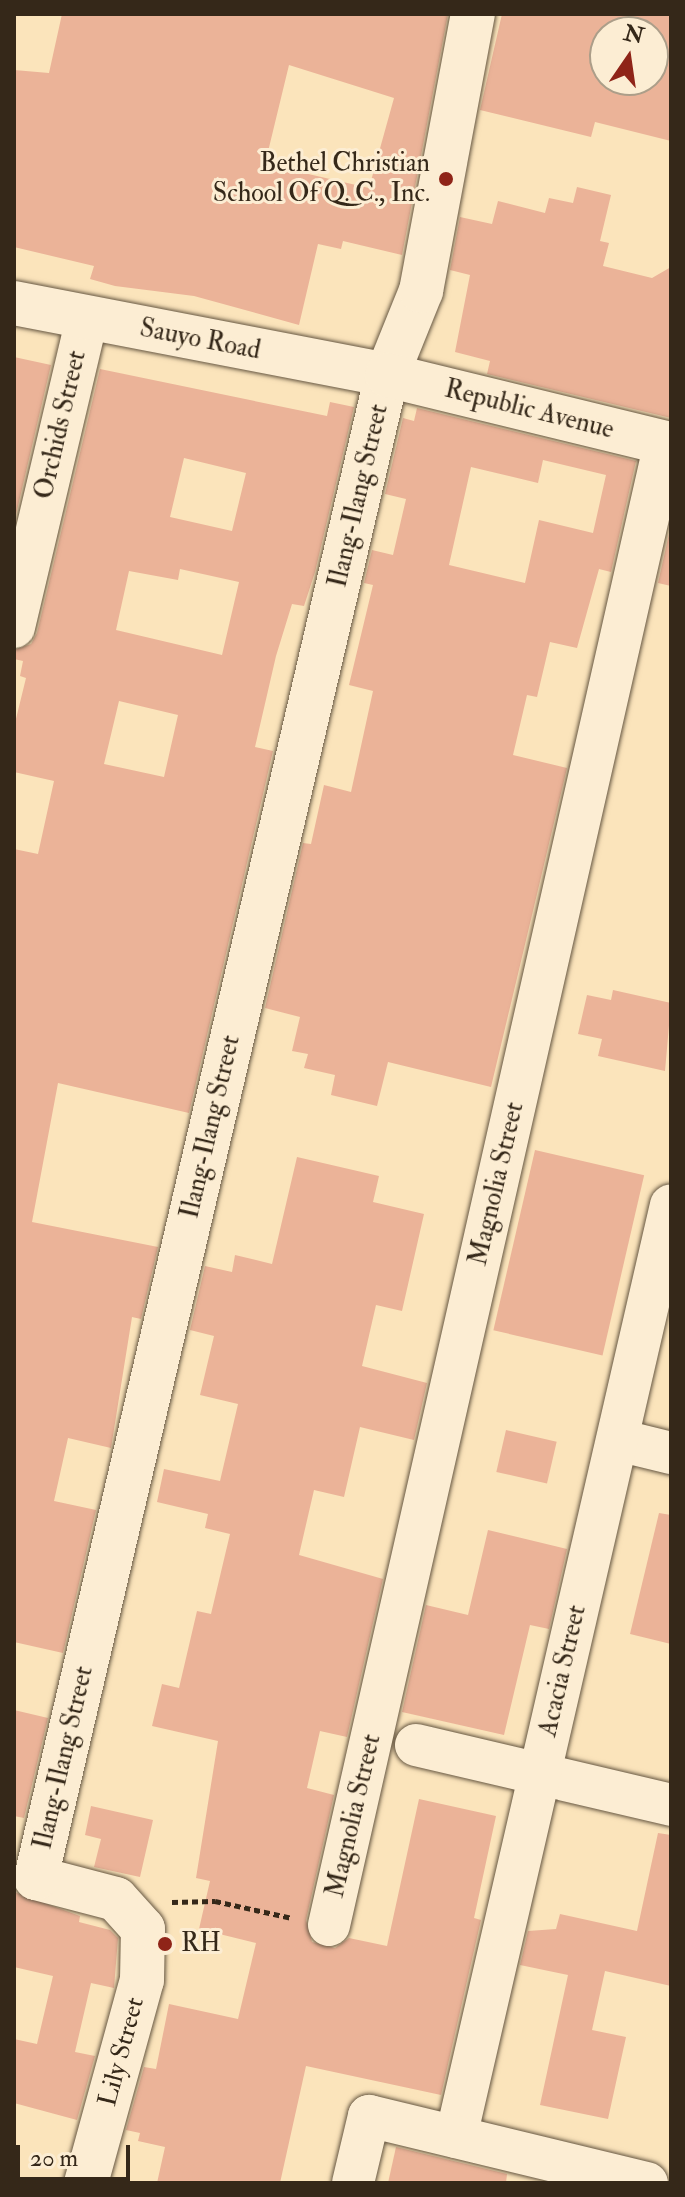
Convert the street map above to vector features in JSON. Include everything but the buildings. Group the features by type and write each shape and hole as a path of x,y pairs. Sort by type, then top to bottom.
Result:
{"street":[{"name":"Ilang-Ilang Street","path":"25,1875 387,375 421,291 473,14"},
{"name":"Sauyo Road","path":"14,303 387,375"},
{"name":"Orchids Street","path":"14,627 87,318"},
{"name":"Republic Avenue","path":"387,375 668,444"},
{"name":"Magnolia Street","path":"329,1925 668,444"},
{"name":"Acacia Street","path":"456,2137 671,1205"},
{"path":"618,1440 671,1453"},
{"path":"416,1745 671,1805"},
{"path":"25,1875 101,1893 139,1919"},
{"name":"Lily Street","path":"86,2183 142,1980 139,1919"},
{"path":"353,2183 369,2116 647,2183"}],"path":[{"path":"139,1919 164,1904 197,1899 329,1925"}],"place":[{"name":"Bethel Christian School Of Q. C., Inc.","path":"446,179"},
{"name":"RH","path":"165,1944"}]}
